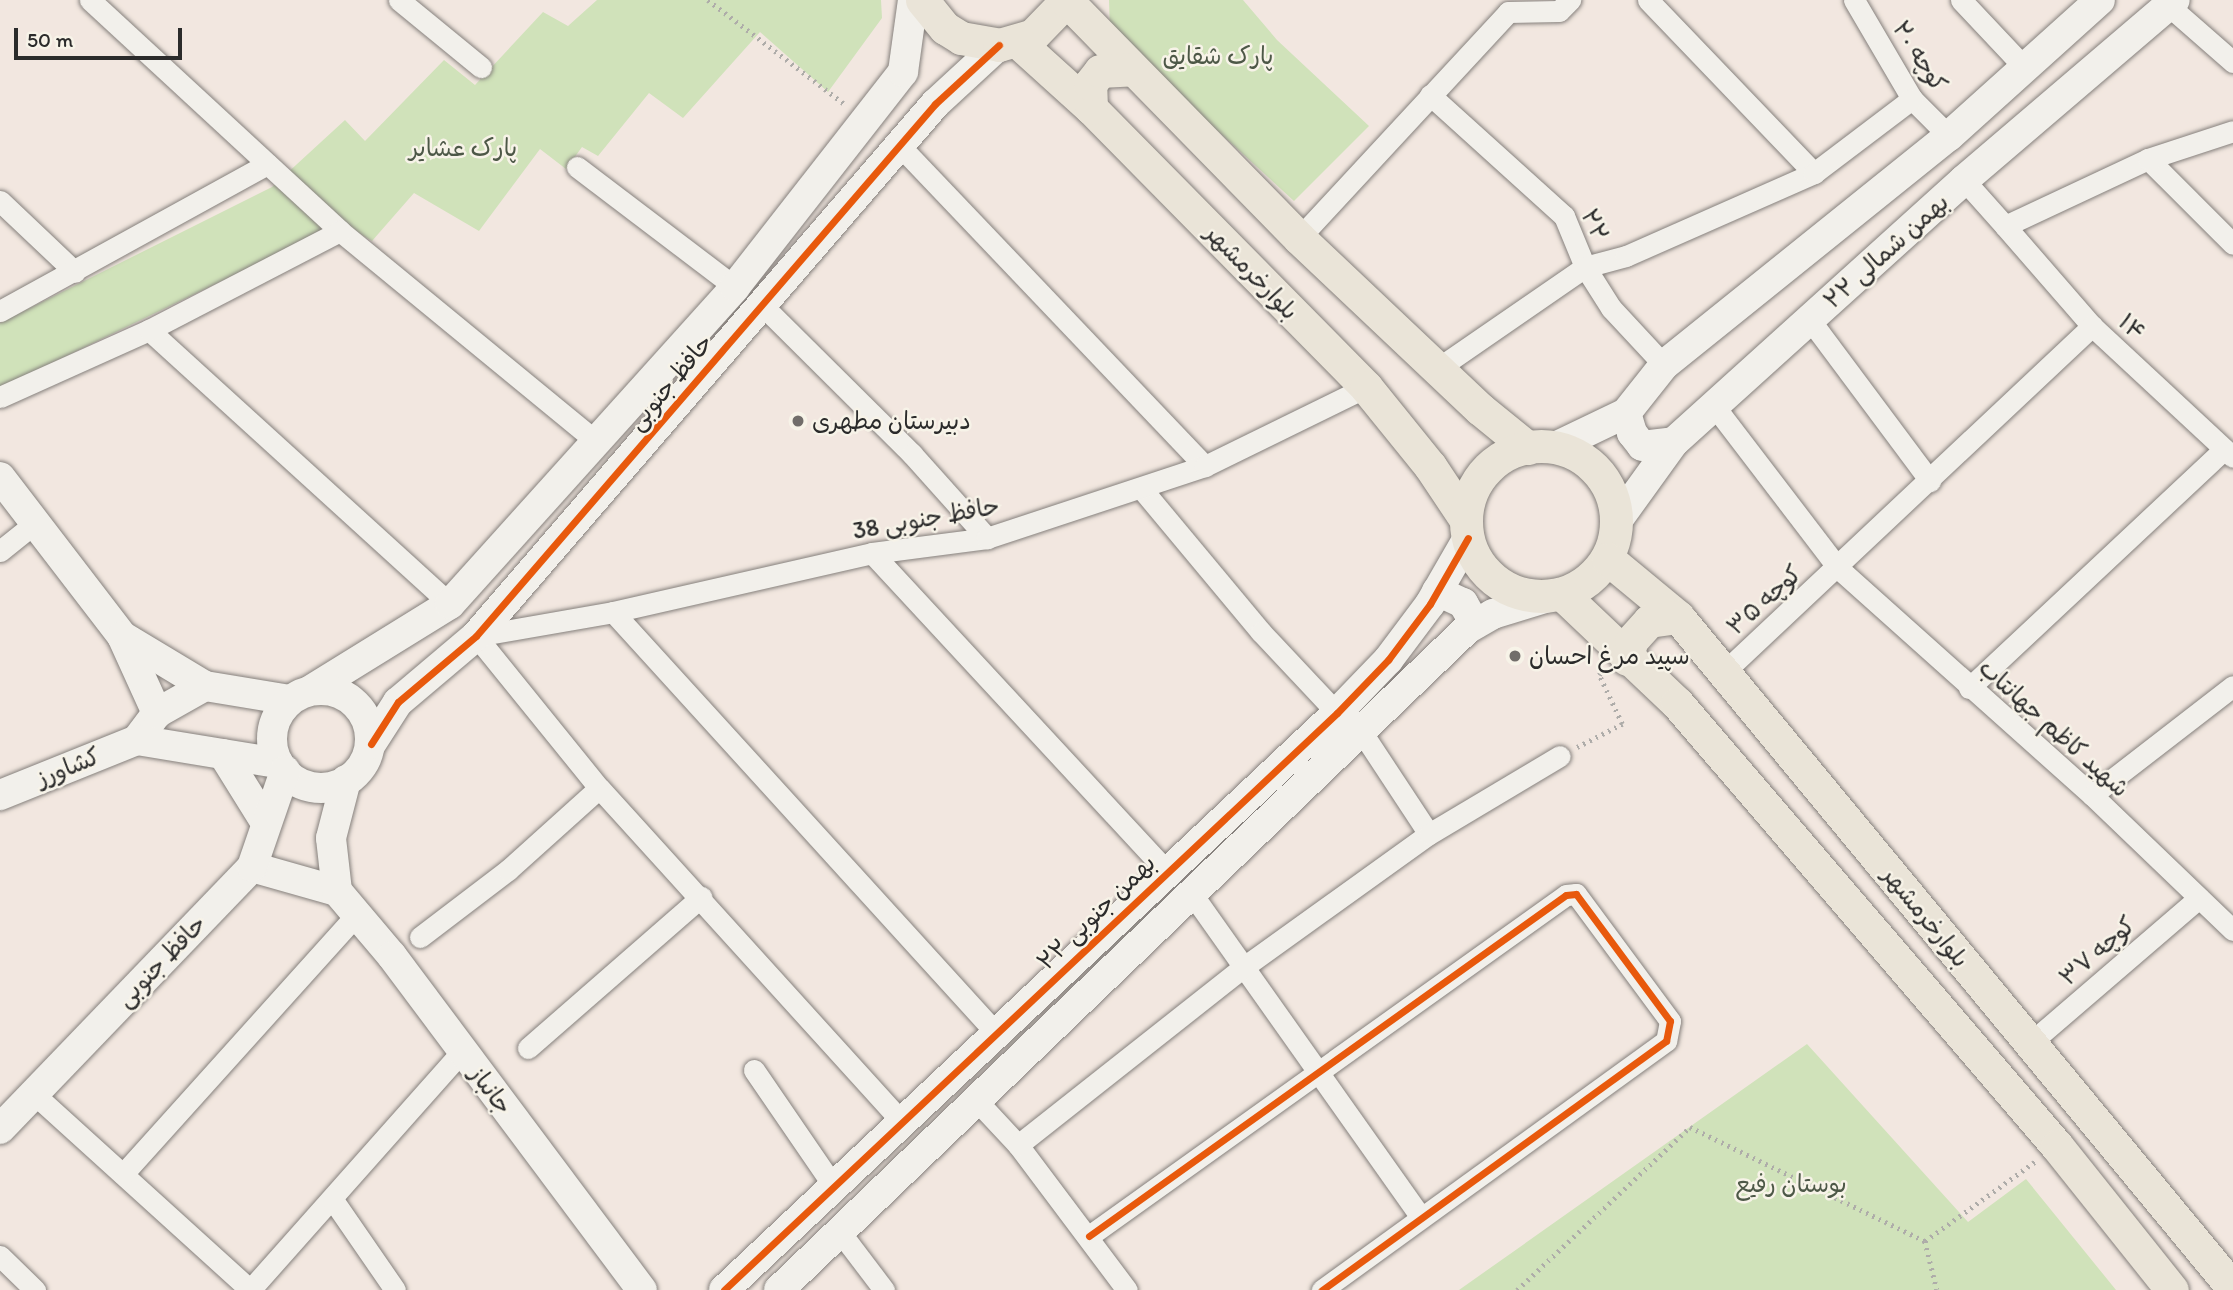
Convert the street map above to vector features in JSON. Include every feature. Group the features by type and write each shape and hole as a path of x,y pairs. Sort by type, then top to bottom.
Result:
{"main road":[{"path":"922,0 953,33 980,44 1008,43 1046,26 1066,0 1299,238 1480,408 1541,448 1580,456 1595,468 1607,484 1617,521 1608,559 1580,587 1555,595 1519,594 1494,580 1474,555 1467,529 1468,501 1489,467 1504,456 1541,448"},
{"name":"بلوارخرمشهر","path":"1008,43 1091,108 1366,387 1430,466 1467,529"},
{"path":"1091,108 1090,84 1100,71 1133,69"},
{"path":"1430,466 1455,466 1477,455 1486,437 1480,408"},
{"name":"بلوارخرمشهر","path":"1608,559 1678,617 1725,671 2029,1044 2229,1275"},
{"name":"بلوارخرمشهر","path":"1555,595 1677,703 2057,1146 2172,1290"},
{"path":"1621,653 1649,621 1678,617"}],"street":[{"path":"90,0 340,231 593,439"},
{"path":"399,0 481,67"},
{"name":"حافظ جنوبی","path":"301,695 450,604 593,439 735,287 869,121 903,72 913,0"},
{"path":"1299,238 1430,95 1504,6 1559,11 1570,0"},
{"path":"1648,0 1814,173"},
{"name":"کوچه ۲۰","path":"1854,0 1912,99 1949,136"},
{"path":"1961,0 2025,68"},
{"name":"۲۲ بهمن شمالی","path":"1541,448 1626,413 1664,365 1949,136 2100,0"},
{"path":"2172,3 2233,62"},
{"name":"۲۲ بهمن شمالی","path":"1617,521 1674,442 1964,180 2172,3"},
{"name":"حافظ جنوبی","path":"371,744 398,702 476,636 935,104 1008,43"},
{"path":"903,72 921,74 936,84 935,104"},
{"name":"۲۲","path":"1430,95 1564,216 1585,267 1611,308 1664,365"},
{"path":"1437,369 1585,267 1626,256 1814,173 1912,99"},
{"path":"2006,226 2148,159 2233,131"},
{"path":"900,146 1205,466"},
{"path":"2148,159 2233,244"},
{"path":"0,312 267,164"},
{"path":"577,167 735,287"},
{"name":"۱۴","path":"1964,180 2092,326 2229,453"},
{"path":"0,201 75,272"},
{"path":"0,397 149,330 340,231"},
{"path":"761,304 912,454 987,538"},
{"path":"1810,320 1930,481"},
{"name":"کوچه ۳۵","path":"1725,671 1839,568 2092,326"},
{"path":"149,330 450,604"},
{"name":"حافظ جنوبی 38","path":"476,636 613,612 872,553 987,538 1205,466 1366,387"},
{"name":"شهید کاظم جهانتاب","path":"1714,407 1839,568 1969,688 2092,795 2233,930"},
{"path":"1626,413 1632,433 1642,446 1674,442"},
{"path":"1969,688 2229,453"},
{"path":"0,477 122,636 158,713"},
{"path":"1140,488 1261,632 1336,713"},
{"path":"0,551 36,523"},
{"name":"۲۲ بهمن جنوبی","path":"724,1290 1336,713 1388,660 1437,591 1467,529"},
{"path":"872,553 1166,871"},
{"path":"1437,591 1463,603 1475,624"},
{"path":"779,1290 1475,624 1555,595"},
{"path":"613,612 997,1034"},
{"path":"122,636 205,686 301,695 334,691 354,702 368,721 371,744 363,765 346,780 320,788 304,785 282,767 137,740 158,713 205,686"},
{"path":"476,636 599,788 701,897 903,1123"},
{"path":"2092,795 2233,686"},
{"path":"282,767 272,737 280,710 301,695"},
{"path":"1361,731 1429,834"},
{"name":"کشاورز","path":"0,795 137,740"},
{"path":"223,754 266,823"},
{"path":"1018,1145 1241,969 1429,834 1560,756"},
{"name":"حافظ جنوبی","path":"0,1129 252,867 282,767"},
{"path":"252,867 337,891 331,838 346,780"},
{"path":"420,937 508,870 599,788"},
{"name":"جانباز","path":"337,891 462,1051 642,1290"},
{"path":"1192,894 1241,969 1421,1217"},
{"path":"1089,1236 1566,895 1576,894 1670,1021 1666,1041 1322,1290"},
{"path":"528,1048 701,897"},
{"name":"کوچه ۳۷","path":"2029,1044 2199,898"},
{"path":"123,1174 357,914"},
{"path":"33,1093 250,1290 333,1200 462,1051"},
{"path":"754,1070 834,1188"},
{"path":"977,1101 1018,1145 1127,1290"},
{"path":"333,1200 395,1290"},
{"path":"840,1231 884,1290"},
{"path":"0,1256 35,1290"}],"path":[{"path":"708,0 869,121"},
{"path":"1560,756 1622,724 1600,675 1621,653"},
{"path":"1517,1290 1690,1127 1925,1241"},
{"path":"1925,1241 2057,1146"},
{"path":"1925,1241 1937,1290"}],"green space":[{"name":"پارک عشایر","path":"597,0 881,0 882,18 828,92 760,32 683,118 649,93 598,156 582,147 566,169 540,149 479,231 414,193 372,241 342,223 0,388 0,323 272,187 345,120 365,141 444,60 475,85 543,12 568,26"},
{"name":"پارک شقایق","path":"1109,0 1243,0 1277,40 1369,126 1294,201 1110,32"},
{"name":"بوستان رفیع","path":"1807,1044 1968,1222 2026,1179 2116,1290 1459,1290"}],"cycle path":[{"path":"371,744 398,702 476,636 935,104 999,45"},
{"path":"724,1290 1337,713 1388,660 1430,604 1468,538"},
{"path":"1089,1236 1566,895 1576,894 1670,1021 1666,1041 1322,1290"}],"place":[{"name":"دبیرستان مطهری","path":"798,421"},
{"name":"سپید مرغ احسان","path":"1515,656"}]}
